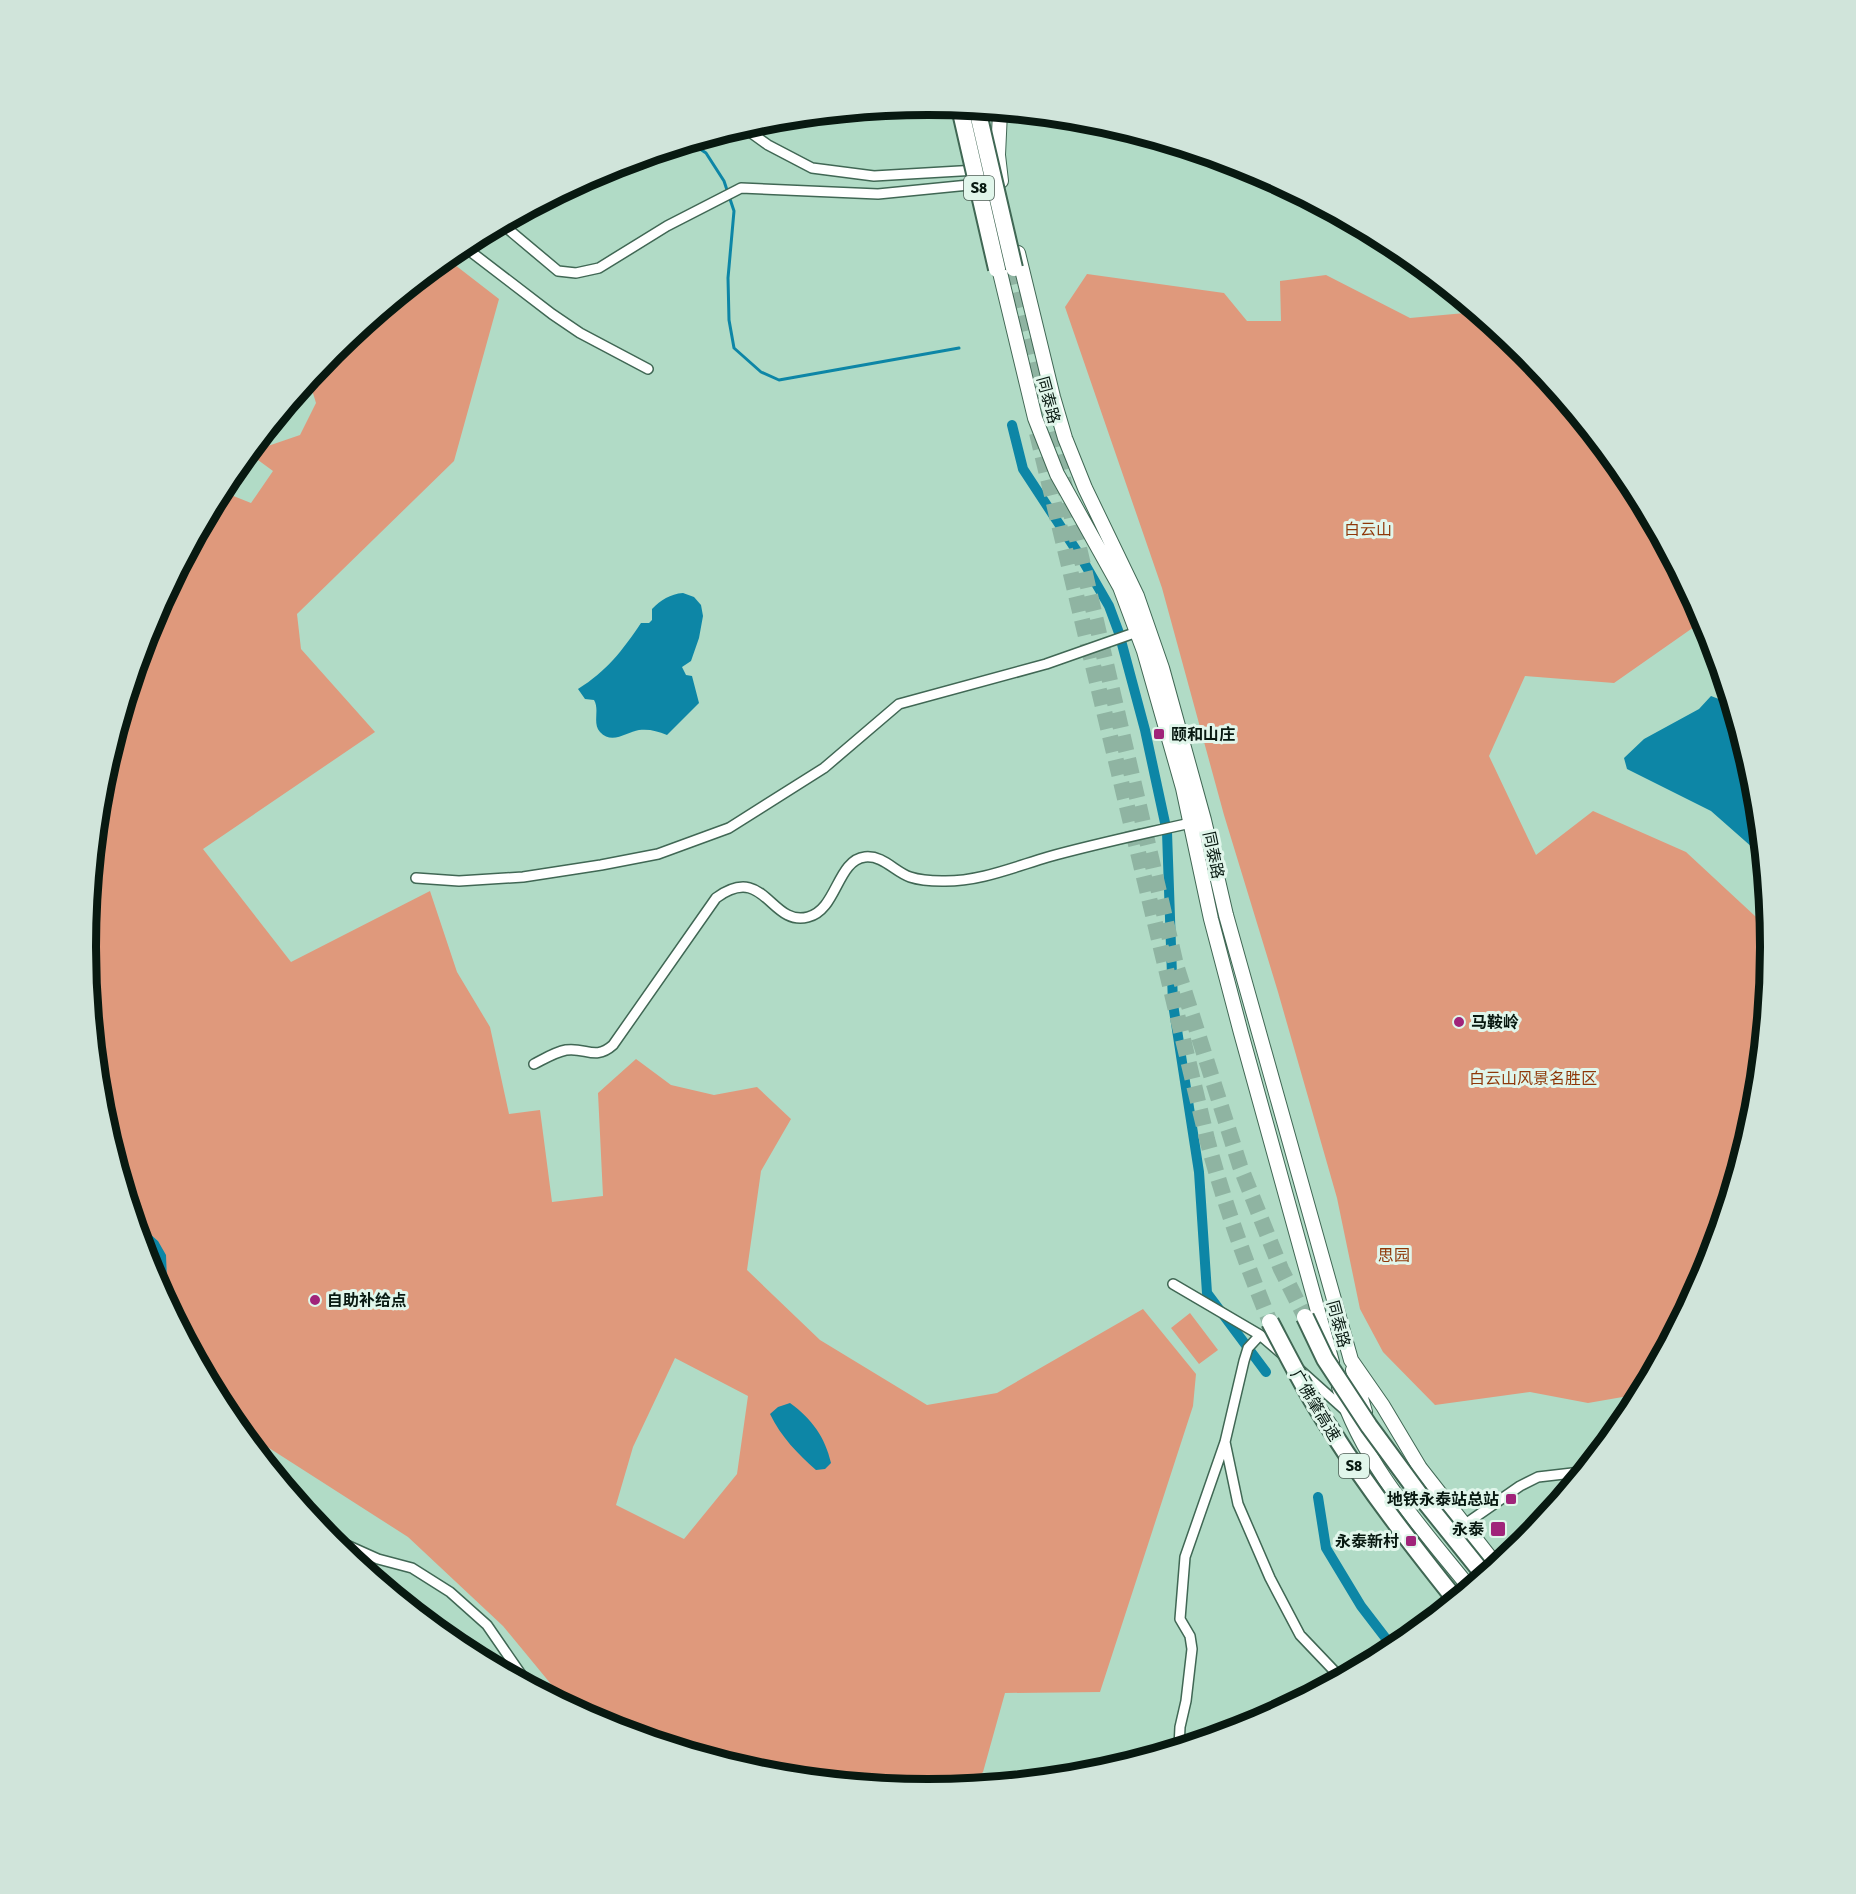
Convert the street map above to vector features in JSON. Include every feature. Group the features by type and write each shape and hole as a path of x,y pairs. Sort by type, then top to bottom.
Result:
{"highway":[{"name":"S8","path":"962,116 997,269"},
{"name":"S8","path":"980,117 1014,268"},
{"name":"广佛肇高速","path":"1305,1317 1334,1369 1385,1448 1481,1569"},
{"name":"广佛肇高速","path":"1265,1329 1302,1383 1331,1432 1401,1531 1451,1594"}],"main road":[{"name":"同泰路","path":"977,117 975,146 978,177 1040,434 1062,483 1119,587 1154,682 1178,767 1211,919 1238,1022 1348,1413 1382,1501 1404,1529 1415,1538 1440,1551 1465,1582"},
{"name":"同泰路","path":"1000,119 998,148 1001,179 1057,411 1078,471 1142,608 1162,668 1201,810 1226,915 1351,1360 1420,1468 1491,1559"},
{"path":"1334,1369 1351,1360 1363,1407 1390,1455 1481,1569"},
{"path":"1348,1413 1364,1398 1372,1396 1378,1399"}],"street":[{"path":"753,134 768,145 812,168 874,176 978,177"},
{"path":"508,229 558,271 576,273 599,268 667,226 741,188 878,194 978,177"},
{"path":"471,252 580,333 648,369"},
{"path":"416,878 459,881 523,877 658,854 729,828 824,768 899,704 1046,664 1137,632"},
{"path":"534,1064 567,1050 596,1053 605,1052 613,1045 716,898 729,889 744,885 757,891 792,918 802,919 812,916 827,903 849,864 865,856 884,861 909,877 942,881 991,874 1102,843 1190,823"},
{"path":"1173,1284 1238,1322 1265,1329 1348,1413"},
{"path":"1179,1740 1191,1672 1192,1648 1190,1636 1180,1619 1185,1557 1225,1442 1248,1348 1265,1329"},
{"path":"1225,1442 1238,1504 1270,1578 1300,1635 1336,1672"},
{"path":"1464,1525 1520,1486 1538,1477 1572,1473"},
{"path":"355,1550 378,1559 412,1568 450,1592 488,1625 520,1672"}],"green space":[{"path":"454,264 499,299 454,461 297,614 301,649 375,732 203,849 291,962 430,891 457,972 490,1027 509,1114 540,1110 552,1202 603,1196 598,1093 636,1059 671,1085 714,1095 757,1087 791,1119 761,1171 747,1270 820,1340 927,1405 997,1393 1143,1309 1196,1374 1193,1406 1100,1692 1005,1693 983,1772 978,1777 928,1779 874,1777 819,1772 766,1763 713,1751 661,1735 610,1716 557,1691 503,1626 408,1537 260,1442 207,1363 182,1315 167,1281 158,1241 146,1231 124,1162 103,1056 96,947 103,838 124,732 159,629 182,579 207,531 230,495 251,503 273,471 258,460 265,447 300,435 316,403 312,388 340,359 379,321","holes":["675,1358 748,1396 737,1474 684,1539 616,1505 633,1447"]},
{"name":"白云山","path":"1087,274 1224,293 1247,321 1281,321 1280,281 1326,275 1410,318 1467,313 1554,398 1588,441 1620,485 1649,531 1674,579 1696,626 1614,683 1525,676 1489,756 1536,855 1593,811 1686,852 1759,920 1758,1001 1753,1056 1732,1162 1697,1265 1649,1363 1628,1396 1588,1403 1530,1392 1435,1405 1383,1352 1360,1309 1337,1198 1224,815 1162,588 1065,307"},
{"path":"1190,1313 1218,1350 1199,1364 1171,1328"}],"water":[{"path":"683,593 694,597 701,605 703,616 699,638 691,661 682,667 686,675 692,676 699,703 667,735 643,730 614,738 605,736 597,725 594,700 585,699 578,689 613,660 641,623 649,623 652,620 652,609 655,606 670,596"},
{"path":"1711,696 1722,700 1744,785 1754,848 1711,811 1627,769 1624,758 1644,739 1699,709"},
{"path":"146,1231 158,1241 166,1255 167,1280"},
{"path":"790,1403 805,1415 821,1437 831,1463 825,1469 816,1470 809,1464 790,1445 774,1422 770,1414 778,1407"}],"waterway":[{"path":"698,148 706,153 724,181 734,211 728,278 729,320 734,348 761,372 779,380 959,348"},
{"path":"1012,425 1023,469 1082,559 1109,606 1119,633 1145,730 1167,832 1173,1004 1199,1172 1207,1293 1266,1372"},
{"path":"1318,1497 1326,1548 1361,1606 1388,1641"}],"tunnel":[{"path":"1014,268 1176,965 1240,1166 1281,1269 1305,1317"},
{"path":"1037,433 1207,1139 1220,1186 1270,1322"}],"place":[{"name":"颐和山庄","path":"1159,734"},
{"name":"马鞍岭","path":"1459,1022"},
{"name":"自助补给点","path":"315,1300"},
{"name":"地铁永泰站总站","path":"1511,1499"},
{"name":"永泰","path":"1498,1529"},
{"name":"永泰新村","path":"1411,1541"}],"park label":[{"name":"白云山风景名胜区","path":"1533,1078"},
{"name":"思园","path":"1394,1255"}]}
